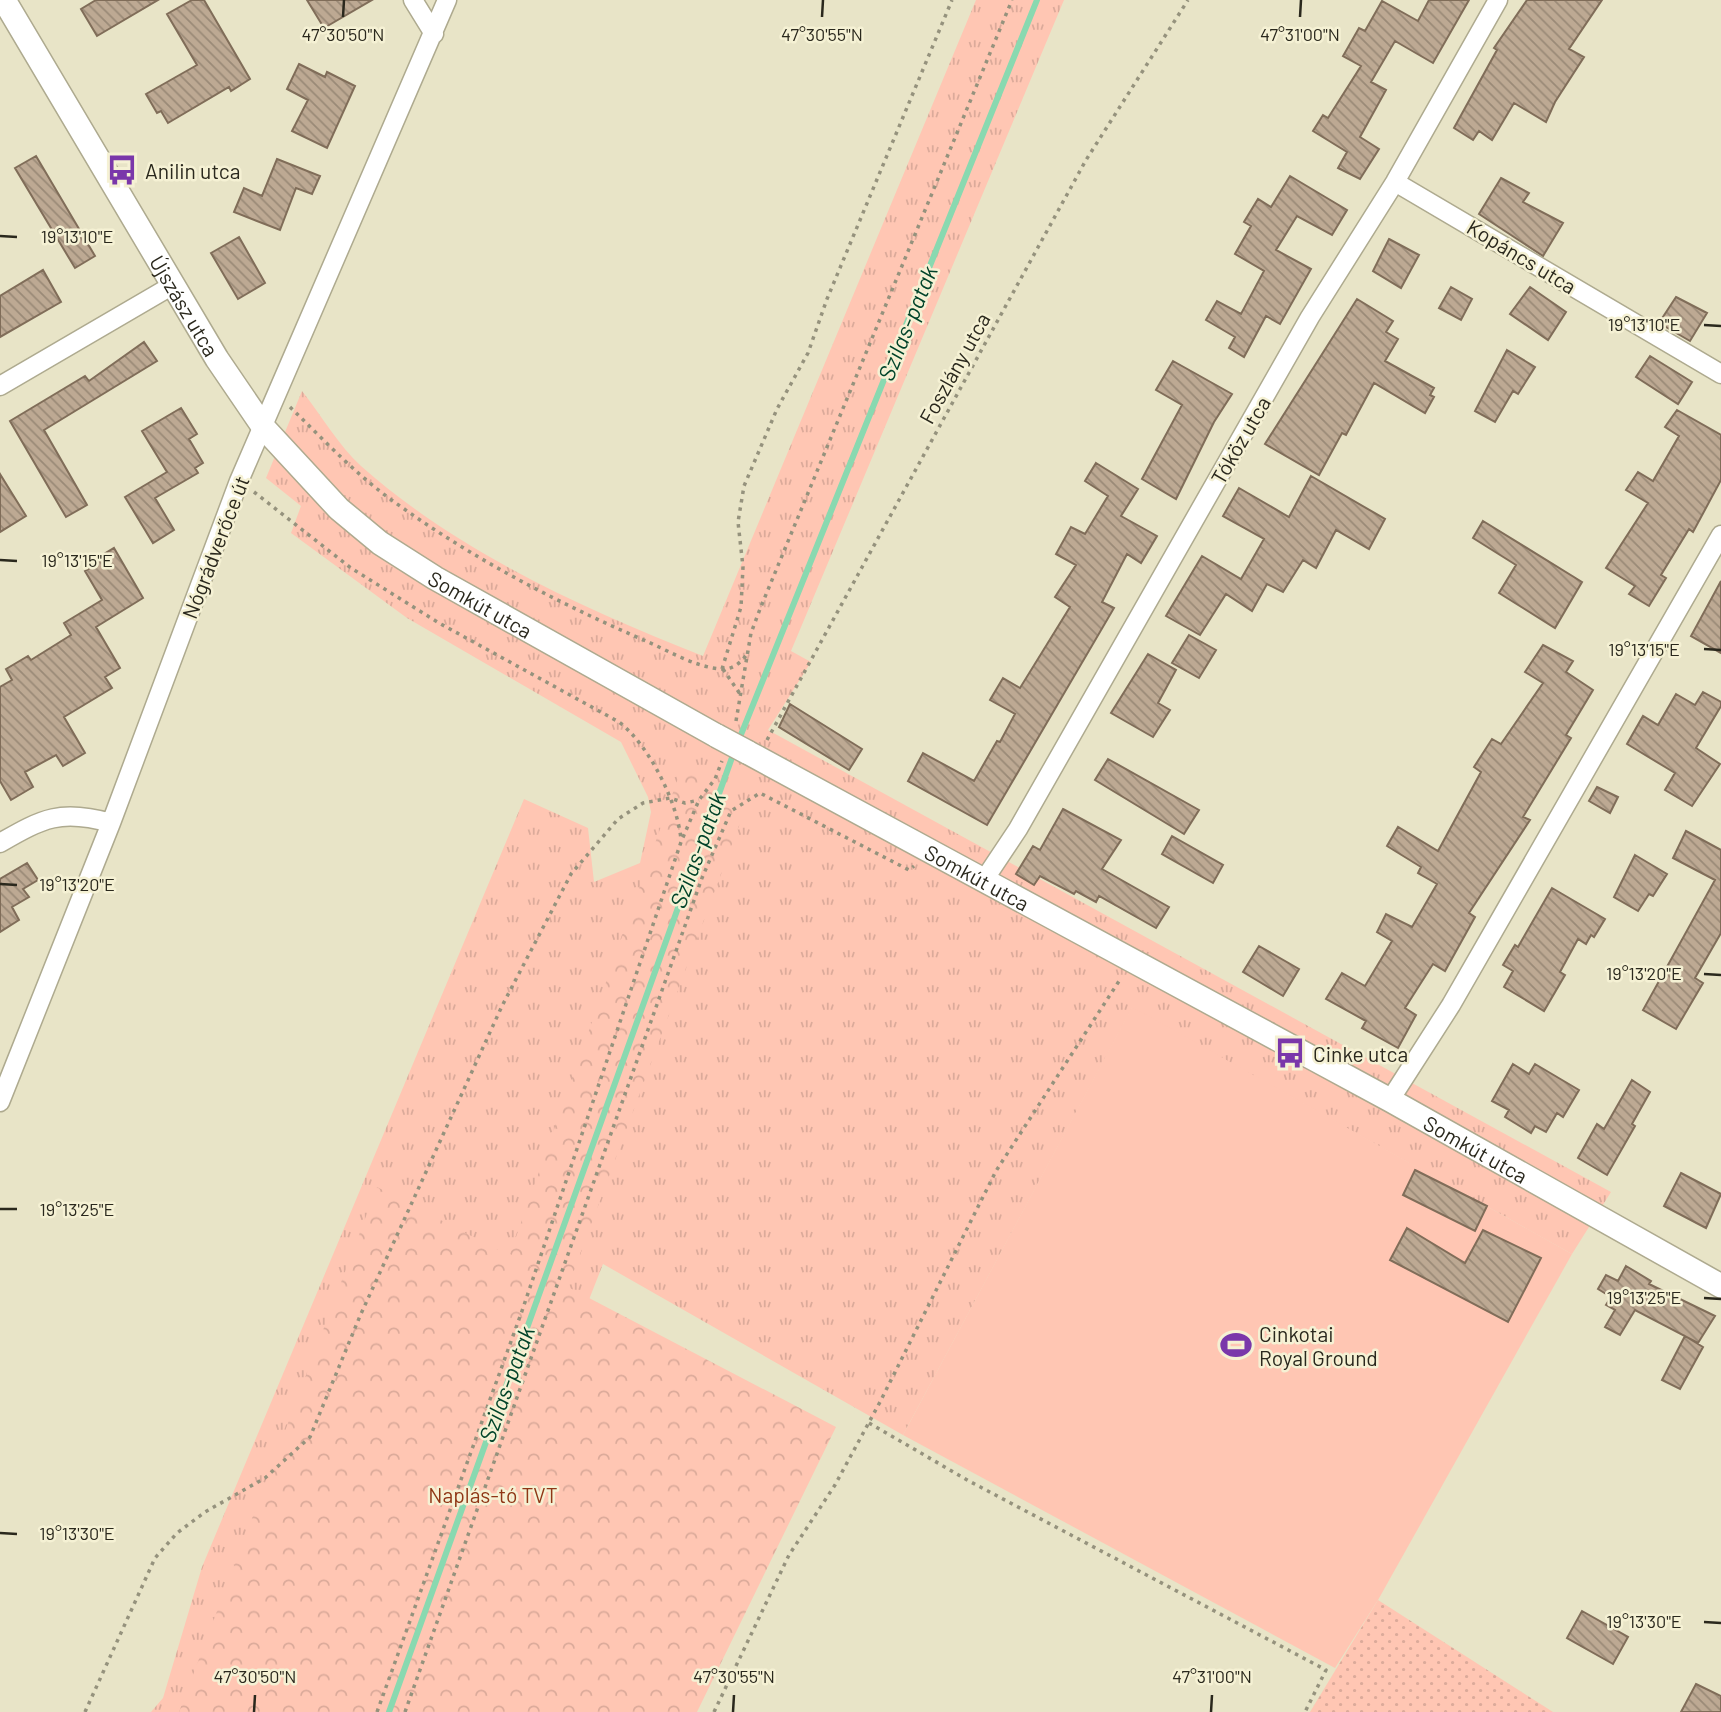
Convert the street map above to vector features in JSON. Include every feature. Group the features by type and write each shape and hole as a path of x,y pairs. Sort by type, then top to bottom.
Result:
{"street":[{"name":"Újszász utca","path":"4,0 173,285 264,428"},
{"path":"413,0 433,34"},
{"name":"Nógrádverőce út","path":"0,1102 111,823 239,481 447,0"},
{"name":"Tóköz utca","path":"984,880 1018,829 1310,317 1395,182 1498,0"},
{"name":"Kopáncs utca","path":"1395,182 1721,374"},
{"path":"0,386 173,285"},
{"name":"Somkút utca","path":"264,428 339,509 380,543 435,578 726,729 752,755 1390,1100 1721,1286"},
{"path":"1390,1100 1451,1005 1721,535"},
{"path":"0,844 51,817 87,817 111,823"}],"path":[{"path":"722,669 741,607 743,566 738,522 744,486 777,409 808,353 827,299 952,0"},
{"path":"726,729 741,696 748,652 760,609 1012,0"},
{"name":"Foszlány utca","path":"752,755 1086,160 1188,0"},
{"path":"278,395 359,473 397,505 462,548 602,622 696,663 722,669 739,663 748,652"},
{"path":"239,481 351,568 439,623 619,722 642,744 680,819 681,842"},
{"path":"722,669 741,696"},
{"path":"377,1712 522,1311 681,842 699,800 719,770"},
{"path":"405,1712 702,878 730,811 760,793 909,870 930,852"},
{"path":"85,1712 155,1558 177,1533 205,1512 265,1478 310,1437 360,1316 502,1006 571,874 618,819 643,803 670,799 685,803 699,800"},
{"path":"714,1712 789,1555 835,1485 869,1423 996,1171 1132,961"},
{"path":"869,1423 969,1481 1326,1670 1305,1712"}],"green space":[{"path":"976,0 1064,0 791,651 811,662 768,730 1611,1192 1572,1254 1132,1008 903,1435 603,1264 427,1712 151,1712 163,1698 202,1567 524,799 588,828 594,882 640,863 651,812 648,797 621,742 407,618 291,533 301,506 266,478 302,391 361,466 439,525 480,552 568,598 703,656"},
{"name":"Naplás-tó TVT","path":"683,764 743,815 568,1287 836,1427 697,1712 179,1712 377,1187 535,1269 510,1254"},
{"name":"Cinkotai Royal Ground","path":"1132,1007 1572,1254 1378,1600 1335,1668 903,1435"},
{"path":"1378,1600 1553,1712 1310,1712"}],"building":[{"path":"96,0 158,0 97,36 81,9"},
{"path":"192,0 204,0 250,79 231,91 229,87 168,123 161,111 157,113 146,94 197,65 167,14"},
{"path":"307,0 372,0 324,28"},
{"path":"1429,0 1469,0 1433,63 1395,41 1371,82 1386,90 1360,137 1379,149 1360,179 1338,168 1347,152 1313,131 1323,115 1328,118 1361,66 1343,56 1359,28 1365,31 1382,1 1418,21"},
{"path":"1527,0 1602,0 1569,49 1584,57 1555,102 1546,122 1514,103 1492,140 1479,131 1473,140 1454,128 1497,50 1494,48"},
{"path":"299,64 325,77 327,72 355,86 327,148 292,131 308,100 287,89"},
{"path":"36,156 95,256 75,268 15,168"},
{"path":"277,159 320,176 312,194 296,188 280,230 234,212 244,188 262,196"},
{"path":"1290,176 1347,210 1332,235 1297,216 1276,250 1311,269 1280,324 1266,316 1244,357 1229,348 1235,337 1206,320 1217,301 1241,314 1264,271 1235,254 1251,226 1244,222 1258,199 1271,207"},
{"path":"1501,178 1529,193 1523,202 1563,223 1543,256 1479,214"},
{"path":"239,237 265,283 238,299 211,253"},
{"path":"1389,239 1419,255 1401,288 1373,271"},
{"path":"43,270 61,302 0,337 0,296"},
{"path":"1451,287 1472,299 1461,320 1439,308"},
{"path":"1530,287 1566,312 1548,340 1510,314"},
{"path":"1676,297 1707,313 1690,341 1659,323"},
{"path":"1357,299 1393,321 1386,332 1398,339 1385,361 1434,388 1430,395 1434,397 1425,413 1374,383 1346,435 1342,433 1319,475 1265,444"},
{"path":"144,342 157,361 44,430 87,505 66,517 10,421 85,376 89,381"},
{"path":"1507,350 1535,367 1518,394 1513,391 1495,422 1475,411"},
{"path":"1650,356 1692,382 1678,404 1636,377"},
{"path":"1173,361 1232,394 1214,422 1176,499 1142,479 1182,405 1156,390"},
{"path":"181,408 197,434 189,439 203,463 195,468 198,473 155,498 174,530 153,543 125,497 167,472 142,431"},
{"path":"1677,410 1721,435 1721,480 1693,532 1689,529 1661,575 1666,578 1649,606 1629,594 1635,586 1606,568 1648,503 1626,490 1638,472 1653,481 1679,436 1665,427"},
{"path":"1096,463 1138,489 1121,516 1157,536 1141,563 1127,554 1102,602 1114,608 987,825 908,781 923,753 974,781 997,741 1000,742 1015,714 990,700 1003,678 1020,688 1070,607 1055,597 1076,565 1056,554 1071,527 1085,534 1108,496 1085,481"},
{"path":"0,474 26,516 0,532"},
{"path":"1311,476 1385,519 1369,549 1336,530 1316,568 1303,560 1283,592 1267,584 1252,611 1226,594 1200,635 1166,616 1202,556 1241,579 1264,539 1223,516 1239,488 1289,517"},
{"path":"1483,521 1582,582 1555,628 1499,593 1516,565 1473,538"},
{"path":"114,548 143,598 96,627 120,668 105,677 112,688 64,717 85,753 63,766 56,755 25,772 33,787 11,800 0,781 0,687 12,680 6,669 28,656 31,660 71,635 64,623 102,600 85,571 92,567 89,563"},
{"path":"1721,581 1721,653 1691,636"},
{"path":"1189,635 1216,650 1199,678 1172,663"},
{"path":"1543,645 1573,661 1566,672 1593,690 1566,735 1571,738 1523,817 1530,820 1469,913 1475,917 1445,971 1433,964 1405,1008 1416,1015 1398,1048 1362,1028 1366,1021 1326,999 1342,973 1365,986 1392,941 1377,932 1386,914 1412,927 1437,884 1418,873 1421,867 1387,846 1398,827 1438,851 1481,772 1474,767 1492,739 1501,744 1543,683 1525,672"},
{"path":"1148,654 1176,670 1158,703 1170,710 1153,737 1111,713"},
{"path":"1703,692 1721,702 1721,706 1696,748 1720,764 1692,806 1665,790 1675,773 1627,744 1643,716 1658,725 1676,694 1695,705"},
{"path":"790,704 862,749 849,770 779,727"},
{"path":"1108,759 1199,810 1184,834 1095,780"},
{"path":"1597,787 1618,797 1610,813 1589,801"},
{"path":"1063,809 1121,840 1102,869 1169,907 1156,928 1099,896 1096,902 1040,876 1034,885 1016,874 1033,846 1040,850"},
{"path":"1686,831 1721,850 1721,933 1695,978 1703,983 1676,1029 1643,1010 1715,880 1673,858"},
{"path":"1172,836 1223,865 1213,883 1162,854"},
{"path":"1635,855 1667,874 1653,896 1649,894 1638,911 1614,897"},
{"path":"27,863 38,880 23,889 29,897 12,907 19,920 0,932 0,879"},
{"path":"1552,888 1605,919 1594,937 1591,935 1586,944 1578,939 1560,972 1565,975 1544,1011 1504,987 1513,971 1503,965 1515,945 1518,947"},
{"path":"1259,946 1299,969 1283,996 1243,972"},
{"path":"1513,1064 1529,1074 1535,1064 1579,1090 1563,1117 1557,1113 1546,1132 1535,1126 1531,1133 1505,1117 1509,1110 1492,1101"},
{"path":"1632,1080 1650,1092 1632,1124 1635,1126 1607,1175 1578,1158 1597,1124 1604,1129"},
{"path":"1415,1170 1487,1206 1475,1231 1403,1195"},
{"path":"1681,1173 1721,1194 1706,1228 1664,1206"},
{"path":"1407,1228 1465,1263 1483,1230 1541,1258 1508,1322 1390,1260"},
{"path":"1626,1266 1651,1281 1649,1284 1715,1316 1698,1343 1635,1310 1620,1335 1605,1327 1615,1310 1606,1305 1611,1297 1598,1289 1606,1275 1618,1281"},
{"path":"1685,1336 1703,1347 1680,1389 1662,1380"},
{"path":"1582,1611 1628,1637 1613,1664 1567,1638"},
{"path":"1696,1684 1721,1696 1721,1712 1681,1712"}],"waterway":[{"name":"Szilas-patak","path":"738,742 1037,0"},
{"name":"Szilas-patak","path":"389,1712 734,752"}],"place":[{"name":"Anilin utca","path":"122,170"},
{"name":"Cinke utca","path":"1290,1053"},
{"name":"Cinkotai Royal Ground","path":"1236,1345"}]}
